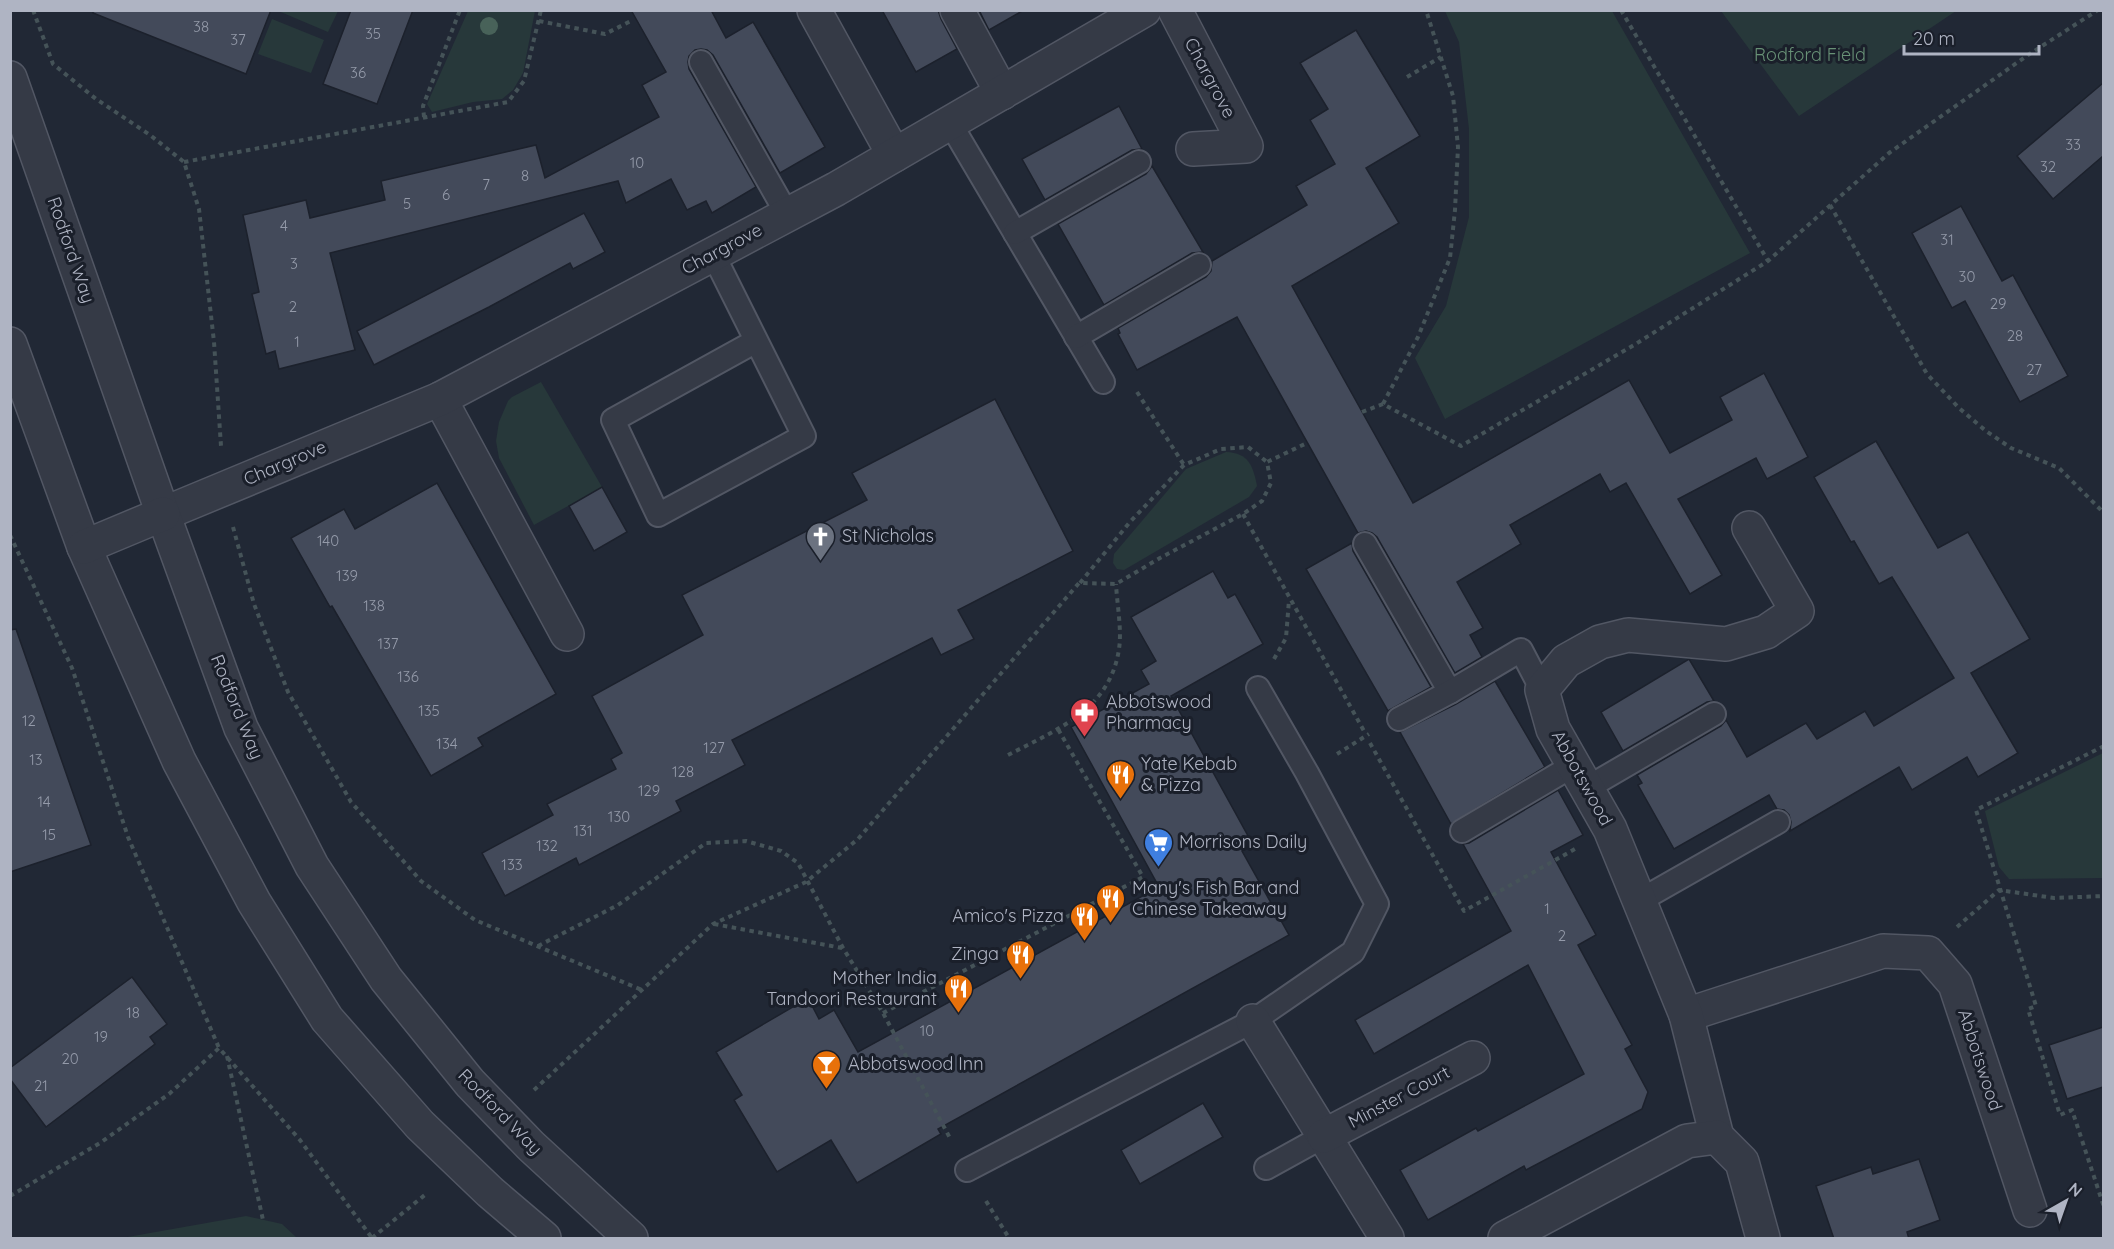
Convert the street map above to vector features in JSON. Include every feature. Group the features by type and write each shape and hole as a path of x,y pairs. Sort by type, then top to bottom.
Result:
{"street":[{"path":"814,10 894,155"},
{"path":"957,10 1002,93"},
{"name":"Chargrove","path":"1175,10 1246,146 1193,149"},
{"name":"Chargrove","path":"84,547 440,399 894,155 1002,93 1127,15"},
{"name":"Rodford Way","path":"10,78 16,112 241,728 312,866 386,979 470,1083 531,1146 631,1239"},
{"path":"10,344 84,547 179,761 254,903 327,1020 420,1125 490,1192 544,1239"},
{"path":"440,399 567,633"},
{"path":"1542,690 1566,661 1600,642 1628,635 1726,644 1766,632 1797,611 1749,528"},
{"name":"Abbotswood","path":"1542,690 1553,729 1610,829 1686,1016 1717,1137"},
{"path":"1686,1016 1883,951 1928,953"},
{"name":"Abbotswood","path":"1928,953 1955,984 2030,1210"},
{"path":"1253,1021 1387,1239"},
{"name":"Minster Court","path":"1324,1136 1473,1058"},
{"path":"1505,1239 1687,1142 1717,1137 1742,1162 1763,1239"}],"lane":[{"path":"701,62 788,214"},
{"path":"950,123 1103,382"},
{"path":"1015,233 1139,162"},
{"path":"712,254 756,341 804,436 658,515 613,420 756,341"},
{"path":"1076,337 1199,265"},
{"path":"1365,544 1450,692"},
{"path":"1399,719 1521,650 1542,690"},
{"path":"967,1170 1253,1021 1353,952 1377,904 1307,773 1258,688"},
{"path":"1462,831 1714,714"},
{"path":"1640,901 1778,822"},
{"path":"1266,1168 1324,1136"}],"path":[{"path":"33,10 53,64 96,99 150,135 184,162 199,209 214,342 223,489 254,604 288,692 351,802 421,881 475,920 642,990"},
{"path":"424,117 423,106 460,10"},
{"path":"184,162 508,102 524,81 541,10"},
{"path":"1362,412 1383,404 1418,337 1450,258 1458,147 1453,96 1426,10"},
{"path":"1621,10 1768,261"},
{"path":"1383,404 1461,446 1634,345 1768,261 1889,153 2028,55 2098,10"},
{"path":"539,21 605,34 633,20"},
{"path":"1407,77 1441,57"},
{"path":"1830,206 1927,374 1959,408 1986,431 2011,448 2059,468 2103,513"},
{"path":"1103,382 1136,391 1184,465"},
{"path":"1267,462 1307,443"},
{"path":"534,1090 713,924 806,882 858,839 1130,522 1184,465 1221,449 1248,447 1267,462 1271,483 1262,501 1243,514 1116,584 1079,583"},
{"path":"10,535 72,668 128,837 219,1048 300,1140 372,1239 426,1194"},
{"path":"1008,756 1083,713 1102,694 1115,668 1120,647 1116,584"},
{"path":"1258,688 1286,638 1289,600"},
{"path":"1307,773 1366,736 1399,719"},
{"path":"883,1013 1143,877 1058,729"},
{"path":"2103,746 1976,810 2036,1006 2028,1009 2060,1115 2072,1110 2103,1207"},
{"path":"538,946 618,905 706,843 746,841 781,851 798,863 806,882 883,1013 967,1170 1009,1239"},
{"path":"1928,953 1999,890 2054,898 2103,896"},
{"path":"713,924 843,948"},
{"path":"10,1196 100,1143 170,1094 219,1048"},
{"path":"227,1056 263,1220"}],"green space":[{"path":"276,10 338,10 338,11 328,32"},
{"path":"468,11 535,11 523,73 513,90 502,99 473,102 432,112 427,104"},
{"path":"1445,11 1612,11 1750,253 1445,419 1415,358 1446,306 1469,217 1469,129 1459,42"},
{"name":"Rodford Field","path":"1721,11 1956,11 1799,116"},
{"path":"272,19 324,40 311,73 258,54"},
{"path":"541,382 602,487 534,525 499,458 496,441 499,422 508,401"},
{"path":"1226,452 1240,455 1249,462 1257,486 1249,497 1124,570 1117,569 1113,563 1114,554 1186,469"},
{"path":"2103,753 2103,878 2009,879 1999,867 1985,811"},
{"path":"246,1216 282,1224 297,1238 122,1238"}],"building":[{"path":"93,10 271,10 246,74 93,13"},
{"path":"351,10 413,10 377,104 323,84"},
{"path":"631,10 711,10 726,38 753,22 825,147 780,173 713,55 707,50 695,50 689,56 689,69 756,187 712,213 706,201 687,210 671,179 626,203 618,181 330,253 355,350 279,369 275,351 266,354 252,294 259,292 243,215 306,200 310,218 385,200 381,181 536,145 545,178 659,117 642,85 666,72"},
{"path":"882,10 938,10 957,49 916,72"},
{"path":"979,10 1024,10 989,30"},
{"path":"1356,30 1420,136 1366,168 1399,223 1292,286 1413,503 1629,380 1670,453 1732,420 1720,397 1764,373 1808,457 1767,479 1756,458 1678,499 1722,575 1690,594 1626,483 1610,492 1600,474 1510,525 1521,544 1457,582 1483,628 1470,635 1482,657 1455,673 1377,537 1366,531 1358,533 1237,317 1137,370 1118,334 1120,333 1118,328 1206,277 1211,271 1212,261 1307,205 1296,186 1335,164 1310,120 1328,109 1300,63"},
{"path":"2103,83 2103,156 2053,199 2017,156"},
{"path":"1119,106 1142,149 1132,150 1045,200 1022,159"},
{"path":"1152,166 1203,252 1192,253 1104,305 1058,224 1146,174"},
{"path":"1961,206 2002,281 2013,275 2068,376 2020,402 1965,301 1952,308 1912,233"},
{"path":"584,213 605,252 573,269 570,263 374,365 357,331"},
{"name":"St Nicholas","path":"995,399 1073,551 958,610 974,639 941,655 932,638 732,740 745,765 676,801 681,811 579,865 576,858 505,896 482,853 553,815 547,804 616,769 611,759 622,753 592,696 703,635 682,595 867,500 852,473"},
{"path":"1876,441 1938,548 1968,532 2030,639 1971,673 2018,753 1978,777 1967,757 1912,790 1899,767 1790,831 1789,815 1784,810 1777,809 1769,795 1674,849 1638,785 1642,783 1637,775 1721,726 1726,720 1747,757 1806,723 1817,739 1865,711 1874,726 1954,678 1892,577 1879,584 1854,541 1851,542 1814,477"},
{"path":"437,483 556,694 478,738 483,746 431,776 291,538 344,509 355,529"},
{"path":"602,487 627,532 594,551 569,506"},
{"path":"1352,543 1353,551 1431,687 1388,711 1306,569"},
{"path":"1213,571 1228,598 1235,594 1263,644 1171,696 1253,845 1242,851 1289,935 938,1129 941,1134 857,1183 831,1140 777,1172 734,1100 742,1095 716,1052 808,998 819,1019 834,1010 858,1052 1159,887 1071,727 1149,684 1141,670 1156,661 1131,617"},
{"path":"16,629 91,845 10,872 10,630"},
{"path":"1689,659 1714,701 1707,702 1623,751 1601,712"},
{"path":"1495,681 1545,767 1451,824 1400,732 1456,704"},
{"path":"1558,790 1583,835 1551,852 1596,935 1578,945 1632,1045 1625,1049 1648,1092 1642,1109 1526,1170 1524,1166 1428,1220 1400,1170 1476,1128 1478,1131 1584,1074 1528,965 1374,1054 1355,1020 1511,931 1463,844 1469,843"},
{"path":"132,977 167,1024 150,1037 155,1044 46,1127 10,1079 10,1068"},
{"path":"2103,1027 2103,1087 2067,1099 2049,1045"},
{"path":"1203,1103 1223,1137 1140,1184 1121,1150"},
{"path":"1919,1159 1940,1220 1907,1232 1909,1239 1834,1239 1816,1186 1871,1167 1873,1174"}],"place":[{"name":"St Nicholas","path":"821,562"},
{"name":"Abbotswood Pharmacy","path":"1085,738"},
{"name":"Yate Kebab & Pizza","path":"1120,800"},
{"name":"Morrisons Daily","path":"1158,868"},
{"name":"Many's Fish Bar and Chinese Takeaway","path":"1111,924"},
{"name":"Amico's Pizza","path":"1085,942"},
{"name":"Zinga","path":"1020,980"},
{"name":"Mother India Tandoori Restaurant","path":"958,1014"},
{"name":"Abbotswood Inn","path":"827,1090"}]}
